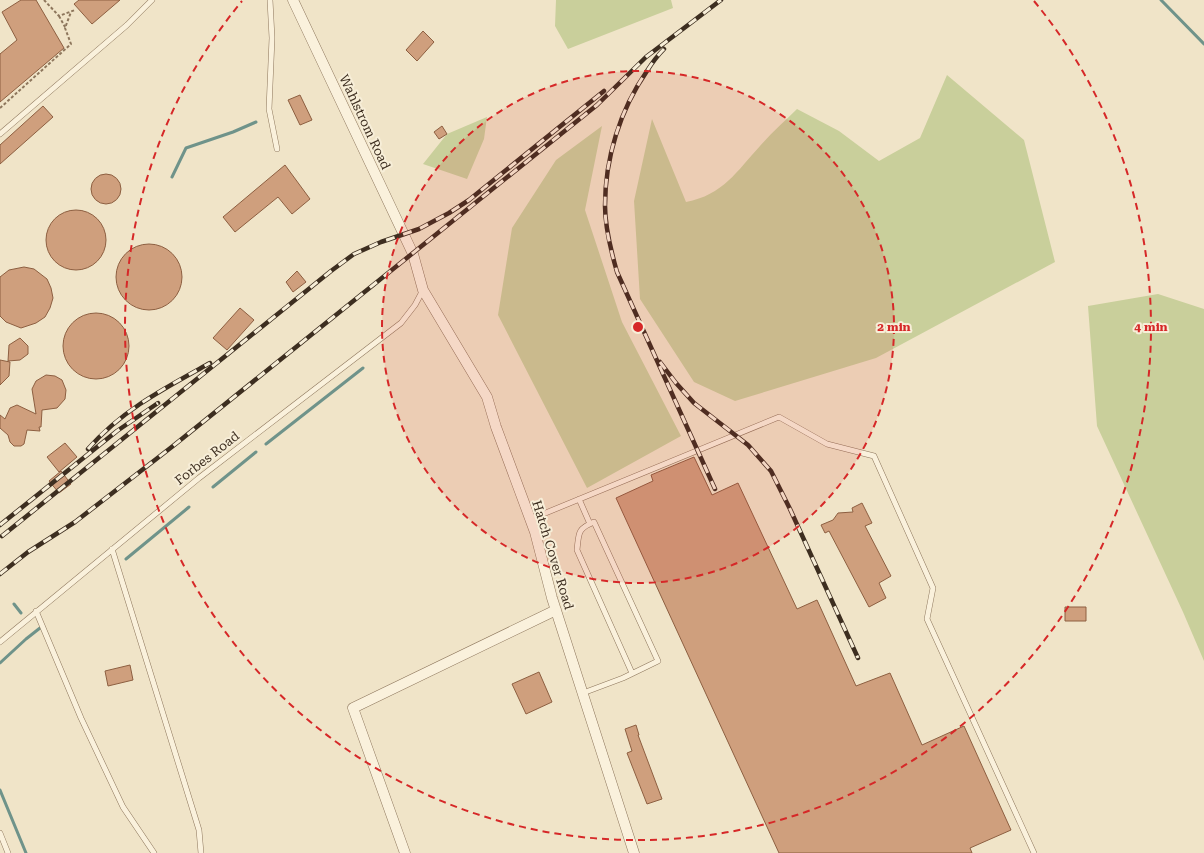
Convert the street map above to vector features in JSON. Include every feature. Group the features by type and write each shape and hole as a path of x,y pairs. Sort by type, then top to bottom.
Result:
{"street":[{"name":"Wahlstrom Road","path":"293,0 413,254"},
{"name":"Hatch Cover Road","path":"413,254 423,290 487,397 496,427 531,519 556,610 634,853"},
{"path":"405,853 353,708 556,610"}],"lane":[{"path":"0,134 127,25 152,0"},
{"path":"270,0 272,38 269,109 277,149"},
{"name":"Forbes Road","path":"0,642 199,478 401,323 415,305 423,290"},
{"path":"531,519 779,417 827,444 874,456 934,588 927,619 1034,853"},
{"path":"579,499 590,524"},
{"path":"583,693 632,673 658,661 594,522 582,528 579,533 577,550 632,673"},
{"path":"112,549 199,830 201,853"},
{"path":"36,611 81,718 123,807 154,853"},
{"path":"0,832 8,853"}],"path":[{"path":"0,108 71,44 59,16 44,0"},
{"path":"59,16 75,10"},
{"path":"65,28 71,12"}],"green space":[{"path":"556,0 671,0 673,8 568,49 555,26"},
{"path":"947,75 1024,140 1055,262 876,358 735,401 694,382 640,299 634,201 652,119 686,202 699,199 720,188 736,173 769,136 797,109 839,131 879,161 920,138"},
{"path":"487,117 484,139 467,179 423,164 447,134"},
{"path":"602,126 585,210 622,322 681,436 587,488 498,315 512,228 556,160"},
{"path":"1158,294 1204,309 1204,661 1097,426 1088,306"}],"building":[{"path":"21,0 36,0 64,48 0,102 0,54 17,40 2,12"},
{"path":"79,0 120,0 92,24 74,4"},
{"path":"423,31 434,42 417,61 406,50"},
{"path":"300,95 312,120 300,125 288,100"},
{"path":"43,106 53,117 0,164 0,145"},
{"path":"442,126 447,134 439,139 434,132"},
{"path":"285,165 310,199 292,214 278,197 235,232 223,217"},
{"path":"106,174 117,178 121,189 117,200 106,204 95,200 91,189 95,178"},
{"path":"76,210 93,215 101,223 106,240 101,257 93,265 76,270 59,265 51,257 46,240 51,223 59,215"},
{"path":"149,244 162,247 172,254 179,264 182,277 179,290 172,300 162,307 149,310 136,307 126,300 119,290 116,277 119,264 126,254 136,247"},
{"path":"24,267 34,269 47,279 53,298 45,317 36,323 21,328 6,322 0,316 0,277 9,270"},
{"path":"297,271 306,282 293,292 286,282"},
{"path":"240,308 254,320 227,350 213,338"},
{"path":"96,313 109,315 119,323 127,333 129,346 127,359 119,369 109,377 96,379 83,377 73,369 65,359 63,346 65,333 73,323 83,315"},
{"path":"20,338 28,346 28,354 20,360 8,361 9,345"},
{"path":"0,360 10,362 9,376 0,385"},
{"path":"46,375 55,376 62,380 66,390 65,399 57,408 42,410 41,427 39,427 40,431 27,430 24,444 21,446 14,446 10,442 8,435 0,428 0,415 5,419 10,408 17,405 36,414 32,389 36,381"},
{"path":"65,443 77,457 59,472 47,457"},
{"path":"694,457 712,495 738,483 797,609 817,600 856,686 890,673 922,745 964,726 1011,830 970,848 972,853 779,853 616,498 653,481 651,475"},
{"path":"61,471 71,484 59,493 49,481"},
{"path":"862,503 872,523 865,526 891,576 879,583 886,598 869,607 829,531 825,533 821,525 833,520 838,513 853,512 852,508"},
{"path":"1065,607 1086,607 1086,621 1065,621"},
{"path":"130,665 133,680 108,686 105,671"},
{"path":"539,672 552,702 526,714 512,684"},
{"path":"636,725 638,735 662,799 647,804 627,753 632,751 625,729"}],"waterway":[{"path":"1161,0 1204,44"},
{"path":"172,177 186,148 233,132 256,122"},
{"path":"266,444 363,368"},
{"path":"213,487 256,452"},
{"path":"126,559 189,507"},
{"path":"14,604 21,613"},
{"path":"0,663 40,628"},
{"path":"0,790 26,853"}],"railway":[{"path":"0,574 28,552 75,522 173,446 597,105 646,57 721,0"},
{"path":"664,49 653,62 637,86 616,135 608,170 605,206 606,223 617,272 715,489"},
{"path":"2,536 331,271 354,254 381,242 419,229 449,213 469,200 604,91"},
{"path":"660,362 694,403 748,445 771,471 858,658"},
{"path":"88,449 101,435 130,411 161,391 210,363"},
{"path":"0,525 117,431 158,403"}]}
